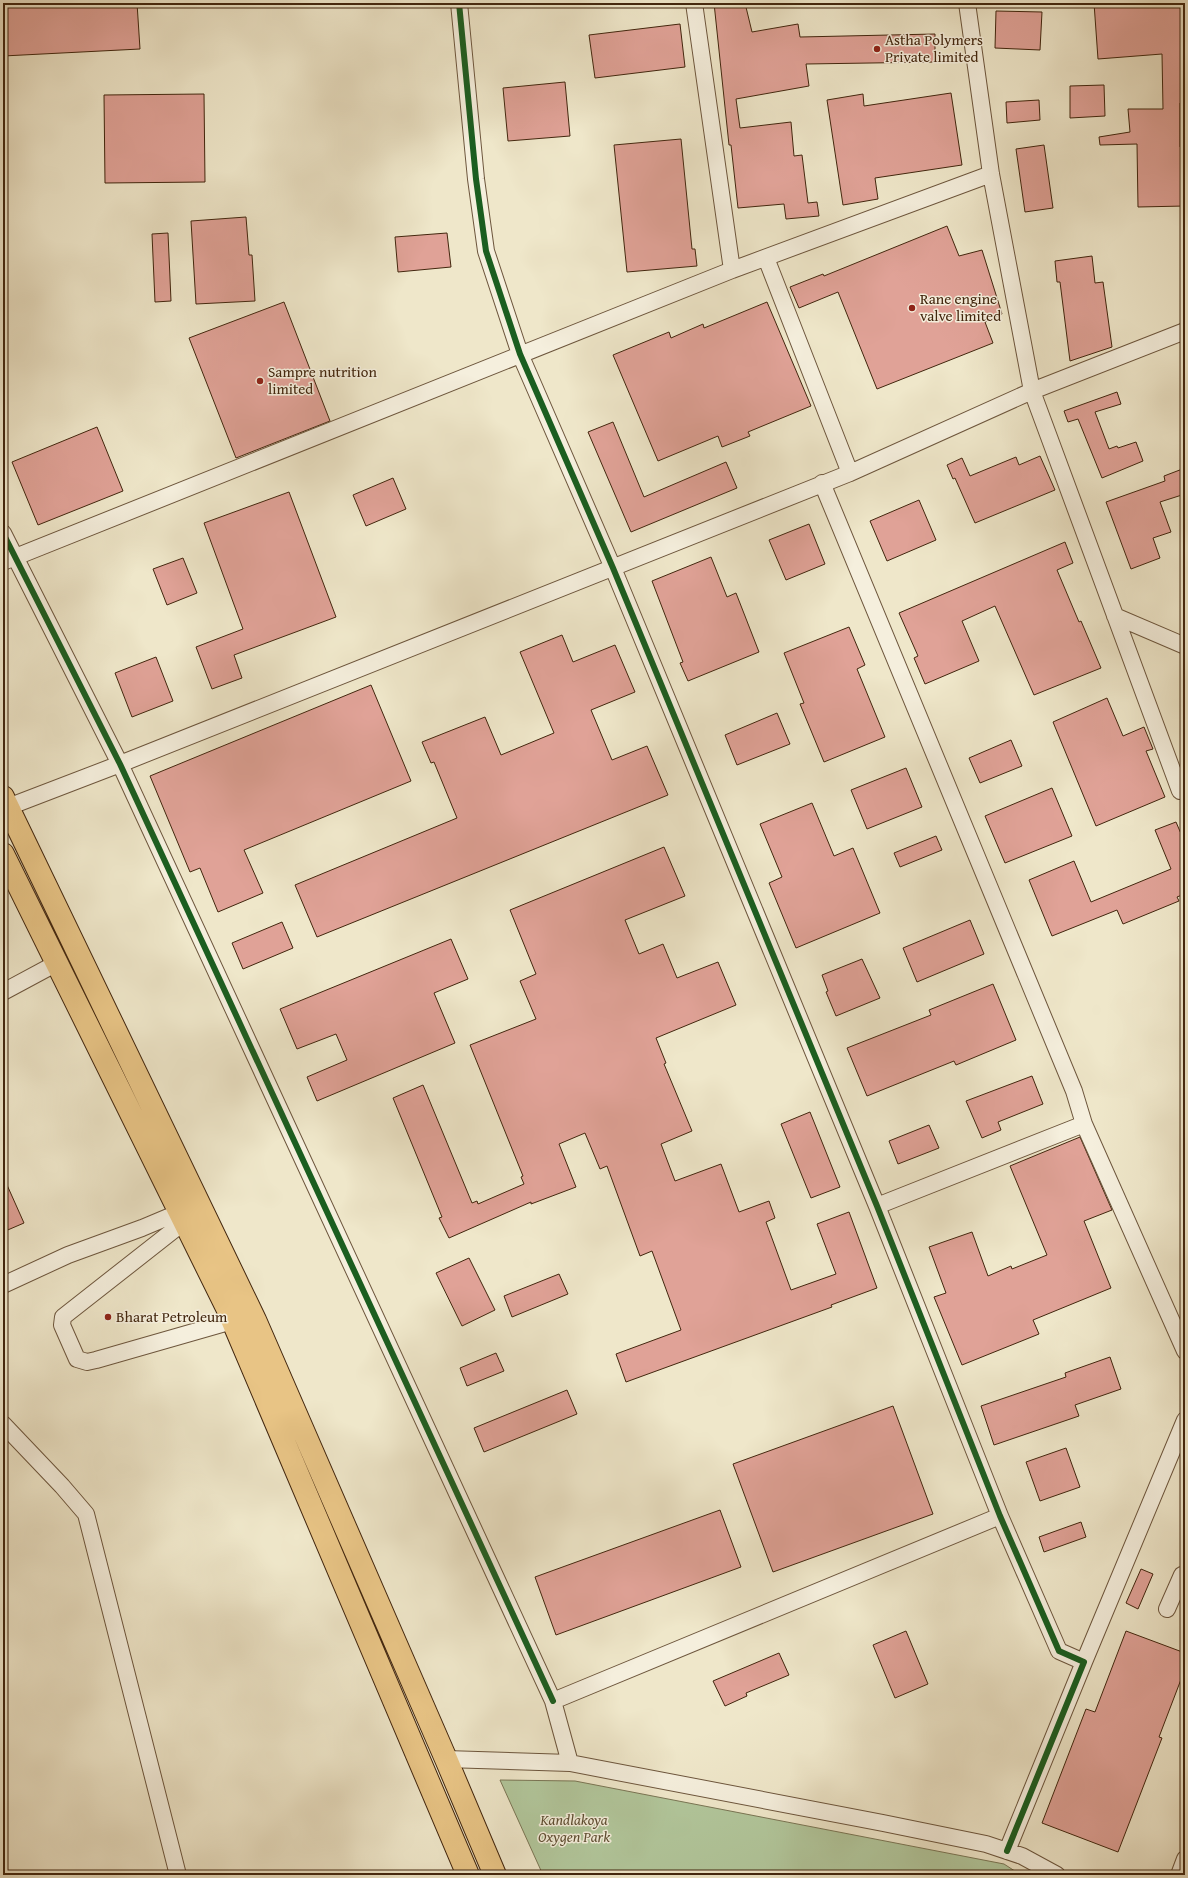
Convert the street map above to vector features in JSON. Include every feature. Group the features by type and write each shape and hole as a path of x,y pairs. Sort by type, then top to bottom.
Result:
{"highway":[{"path":"6,802 255,1320 495,1875"},
{"path":"3,854 232,1321 468,1875"}],"street":[{"path":"459,3 476,179 486,251 520,354 613,568 877,1206 1000,1516 1059,1651 1084,1662"},
{"path":"694,3 732,270"},
{"path":"967,3 991,174 1032,391 1180,791"},
{"path":"9,560 732,270 991,174"},
{"path":"766,258 850,473"},
{"path":"6,802 120,764 613,568 850,473 1032,391 1185,331"},
{"path":"822,483 1074,1091 1084,1124 1185,1351"},
{"path":"3,533 9,560 120,764 553,1701 570,1763"},
{"path":"1115,616 1185,646"},
{"path":"3,992 57,963"},
{"path":"877,1206 1084,1124"},
{"path":"3,1285 68,1255 142,1228 182,1217"},
{"path":"182,1217 63,1317 62,1325 77,1359 87,1362 96,1360 232,1321"},
{"path":"1007,1851 1185,1420"},
{"path":"3,1424 62,1486 86,1514 178,1875"},
{"path":"553,1701 1000,1516"},
{"path":"1167,1609 1182,1576 1185,1577"},
{"path":"446,1759 570,1763 986,1844 1022,1856 1057,1875"},
{"path":"1179,1875 1185,1859"}],"green space":[{"name":"Kandlakoya Oxygen Park","path":"500,1780 575,1781 1004,1864 1021,1875 543,1875"}],"building":[{"path":"3,3 137,3 140,49 3,56"},
{"path":"714,3 745,3 752,32 798,24 800,37 935,34 935,62 806,64 809,86 736,99 740,128 791,122 794,156 802,155 808,203 817,202 819,216 786,219 784,204 738,208 731,145 729,145"},
{"path":"1094,3 1185,3 1184,103 1180,103 1180,147 1185,147 1185,206 1138,207 1137,144 1100,145 1099,137 1130,132 1128,109 1163,109 1162,54 1098,59"},
{"path":"996,11 1042,12 1040,50 995,48"},
{"path":"680,24 685,67 595,78 589,35"},
{"path":"565,82 570,136 508,141 503,88"},
{"path":"1104,85 1105,116 1070,118 1070,86"},
{"path":"951,93 962,165 875,178 878,199 843,205 827,100 863,94 864,106"},
{"path":"204,94 205,182 105,183 104,95"},
{"path":"1039,100 1040,120 1007,123 1006,102"},
{"path":"681,139 692,249 695,249 697,266 627,272 614,145"},
{"path":"1044,145 1053,208 1025,212 1016,149"},
{"path":"246,217 249,255 252,255 255,301 196,304 191,221"},
{"name":"Rane engine valve limited","path":"947,226 959,256 982,250 1002,314 985,322 993,343 877,389 838,292 799,308 790,287 823,274 824,276"},
{"path":"168,233 171,301 155,302 152,234"},
{"path":"447,233 451,267 398,272 395,237"},
{"path":"1092,256 1095,283 1103,282 1112,347 1070,361 1060,282 1057,282 1055,261"},
{"name":"Sampre nutrition limited","path":"284,302 330,421 236,458 189,338"},
{"path":"767,302 811,406 748,432 750,436 722,447 718,436 658,461 613,355 669,332 671,338 703,324 704,328"},
{"path":"1117,392 1121,404 1095,412 1109,449 1117,446 1118,448 1136,442 1143,461 1102,478 1078,419 1068,422 1064,411"},
{"path":"613,422 644,497 726,462 737,488 631,532 588,432"},
{"path":"97,427 123,491 38,525 12,462"},
{"path":"1040,456 1055,490 975,523 955,478 953,479 947,465 962,458 970,476 1016,457 1019,465"},
{"path":"1185,468 1185,494 1160,502 1171,532 1153,538 1160,558 1131,569 1106,502 1165,481 1164,476"},
{"path":"393,478 406,509 366,526 353,495"},
{"path":"289,492 336,617 234,655 242,678 212,689 196,647 243,629 204,523"},
{"path":"919,500 936,540 887,561 870,521"},
{"path":"809,524 825,564 786,580 769,540"},
{"path":"1065,542 1073,563 1057,570 1079,622 1081,621 1101,668 1034,695 995,606 962,621 979,661 925,684 914,658 918,656 899,613"},
{"path":"711,557 727,597 736,593 759,652 688,681 680,663 683,662 652,581"},
{"path":"183,558 197,593 167,605 153,569"},
{"path":"849,627 865,665 857,669 885,737 824,762 800,704 804,703 784,653"},
{"path":"562,635 573,662 615,645 635,692 591,710 612,760 647,746 668,795 317,937 295,885 457,818 434,762 431,763 422,742 485,717 501,755 554,733 520,652"},
{"path":"156,657 173,701 132,717 115,673"},
{"path":"371,685 411,781 244,850 263,893 218,912 200,868 190,872 150,776"},
{"path":"1107,698 1123,736 1144,727 1153,749 1146,751 1165,797 1096,826 1053,722"},
{"path":"777,713 790,744 737,765 725,735"},
{"path":"1011,740 1022,766 980,783 969,758"},
{"path":"906,768 922,807 867,829 851,790"},
{"path":"1052,788 1072,836 1005,863 985,816"},
{"path":"812,803 834,856 853,848 880,913 796,948 769,883 782,877 760,824"},
{"path":"1176,822 1185,843 1185,902 1182,895 1177,897 1179,901 1123,924 1117,910 1052,936 1029,880 1074,861 1091,902 1171,869 1155,830"},
{"path":"936,836 942,850 900,867 894,853"},
{"path":"664,847 685,896 625,920 639,954 663,944 677,978 718,962 736,1005 656,1038 666,1063 664,1064 692,1131 661,1144 675,1181 721,1164 739,1212 769,1201 775,1218 766,1222 791,1290 836,1274 817,1224 849,1212 877,1288 831,1305 832,1307 626,1382 616,1354 681,1330 652,1251 640,1256 607,1166 600,1169 585,1133 559,1144 576,1187 531,1204 531,1202 449,1238 439,1218 442,1217 393,1098 423,1085 472,1203 477,1201 478,1204 524,1184 521,1177 523,1176 470,1045 536,1019 520,981 536,974 510,910"},
{"path":"970,920 984,954 917,982 903,948"},
{"path":"282,922 293,948 243,969 232,943"},
{"path":"451,939 468,979 434,993 455,1043 317,1101 307,1077 347,1060 336,1034 297,1049 280,1009"},
{"path":"862,959 880,998 836,1016 826,992 828,991 822,975"},
{"path":"993,984 1016,1040 956,1065 954,1061 867,1096 847,1048 931,1015 929,1010"},
{"path":"1032,1076 1043,1104 998,1122 1001,1130 982,1138 966,1101"},
{"path":"810,1112 840,1187 811,1198 781,1124"},
{"path":"929,1125 939,1148 898,1164 889,1141"},
{"path":"1080,1137 1112,1210 1084,1221 1111,1288 1033,1320 1039,1334 962,1365 934,1297 946,1293 929,1247 972,1232 988,1276 1011,1266 1012,1269 1047,1255 1010,1166"},
{"path":"3,1176 24,1223 3,1232"},
{"path":"469,1258 495,1310 462,1326 436,1273"},
{"path":"559,1274 568,1294 512,1317 504,1296"},
{"path":"496,1353 504,1371 467,1386 460,1368"},
{"path":"1110,1357 1121,1389 1075,1405 1079,1416 994,1445 981,1406 1066,1377 1065,1373"},
{"path":"567,1390 577,1414 484,1452 474,1428"},
{"path":"893,1406 933,1514 773,1572 733,1464"},
{"path":"1066,1448 1080,1487 1040,1501 1026,1462"},
{"path":"720,1510 741,1567 556,1635 535,1577"},
{"path":"1081,1522 1086,1537 1044,1552 1039,1537"},
{"path":"1141,1569 1153,1574 1138,1609 1126,1603"},
{"path":"906,1631 928,1684 895,1698 873,1645"},
{"path":"1126,1631 1185,1653 1185,1669 1159,1737 1162,1738 1118,1852 1042,1823 1086,1709 1095,1712"},
{"path":"779,1653 789,1675 746,1693 747,1696 725,1706 713,1681"}],"cycle path":[{"path":"459,3 476,179 486,251 520,354 613,568 877,1206 1000,1516 1059,1651 1084,1662 1007,1851"},
{"path":"3,533 120,764 553,1701"}],"place":[{"name":"Astha Polymers Private limited","path":"877,49"},
{"name":"Rane engine valve limited","path":"912,308"},
{"name":"Sampre nutrition limited","path":"260,381"},
{"name":"Bharat Petroleum","path":"108,1317"}]}
